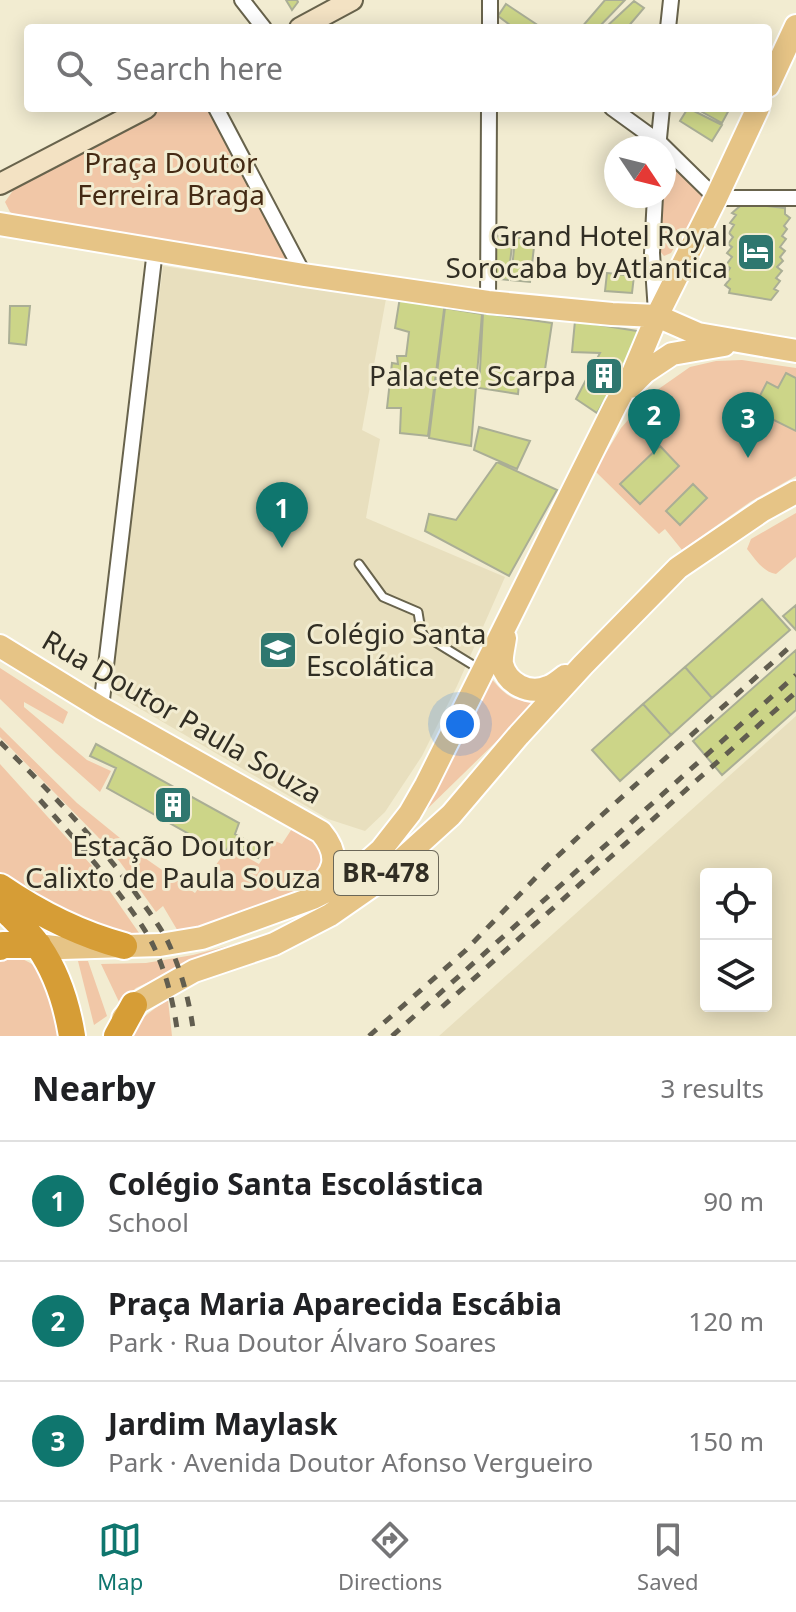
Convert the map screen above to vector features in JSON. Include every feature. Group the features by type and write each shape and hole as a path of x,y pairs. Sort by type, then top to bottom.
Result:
{"highway":[{"name":"BR-478","path":"0,887 32,909 96,939 124,946"},
{"path":"0,904 38,945 55,975 69,1016 72,1036"},
{"path":"0,947 38,945"},
{"path":"117,1036 134,1005"}],"main road":[{"path":"772,77 796,26"},
{"path":"615,406 756,112"},
{"path":"0,224 488,302 657,316"},
{"name":"BR-478","path":"657,316 698,334 796,351"},
{"name":"BR-478","path":"124,946 160,945 202,938 313,898 355,873 381,850 410,813 615,406 645,372 672,354 749,343"},
{"name":"BR-478","path":"107,1036 134,1005 194,971 274,944 298,932 330,915 376,883 451,815 583,665 678,568 763,510 796,492"},
{"path":"508,620 501,660 507,676 517,685 530,690 547,688 583,665"},
{"name":"Rua Doutor Paula Souza","path":"0,646 101,708 321,832 331,844 335,859 329,875 321,885 278,910"},
{"path":"38,945 62,948 124,946"}],"street":[{"path":"242,0 261,24"},
{"path":"307,24 352,0"},
{"path":"490,0 494,24"},
{"path":"668,24 671,0"},
{"path":"0,184 138,112"},
{"path":"218,112 304,275"},
{"path":"488,302 489,112"},
{"path":"617,112 648,136"},
{"path":"660,136 662,112"},
{"path":"676,161 716,198 796,198"},
{"path":"654,208 652,253 657,316"},
{"path":"101,708 155,250"}],"lane":[{"path":"359,564 381,595 418,612 424,635 483,671"}],"shaded area":[{"path":"163,266 386,299 362,430 380,439 366,518 505,577 422,756 385,812 365,831 328,819 110,691"},
{"path":"796,716 796,1036 439,1036"}],"green space":[{"name":"Praça Doutor Ferreira Braga","path":"156,112 211,112 291,266 21,219 10,212 5,202 14,189"},
{"path":"676,169 705,197 671,253 664,256 659,250 661,208 676,208"},
{"path":"742,360 796,368 796,476 750,502 682,550 665,529 659,534 595,471 621,428 650,395 690,367 716,361"},
{"path":"796,513 796,557 776,574 771,573 747,549 751,539"},
{"path":"0,668 68,712 63,724 24,702 24,707 87,760 111,771 100,792 0,699"},
{"path":"489,675 498,687 515,699 540,699 382,853"},
{"path":"0,727 77,803 142,856 195,893 221,858 225,860 232,849 259,864 275,841 282,844 295,824 315,838 322,854 319,871 312,882 296,893 179,933 163,906 156,912 97,836 0,737"},
{"path":"0,764 93,867 144,940 47,909 0,874"},
{"path":"235,944 236,948 136,988 120,1004 101,964 146,963"},
{"path":"14,955 32,964 50,988 59,1036 0,1036 0,958"},
{"path":"78,961 88,961 107,1016 94,1025"},
{"path":"168,1000 172,1036 128,1036 140,1020"}],"building":[{"path":"286,0 297,0 298,2 292,10"},
{"path":"605,0 625,0 602,24 584,24"},
{"path":"634,1 644,8 630,24 609,24"},
{"path":"506,4 536,24 509,24 498,16"},
{"path":"686,112 696,112 722,125 712,141 680,121"},
{"path":"702,112 728,112 722,123"},
{"name":"Grand Hotel Royal Sorocaba by Atlantica","path":"740,203 785,208 785,214 790,218 782,236 786,239 780,247 785,251 780,257 783,261 777,267 782,271 776,278 780,281 774,289 778,291 771,300 729,293 730,289 725,285 730,279 725,276 730,268 726,265 732,257 727,253 732,247 728,244 733,237 729,233 734,225 730,223 736,215 732,213"},
{"path":"494,236 513,237 508,280 491,278"},
{"path":"515,238 535,238 530,282 511,280"},
{"path":"607,273 634,276 632,293 605,291"},
{"path":"400,297 445,302 428,436 400,433 401,408 387,408 392,363 398,364 397,356 406,356 409,332 395,328"},
{"path":"10,306 30,306 26,345 9,343"},
{"path":"445,308 482,314 471,446 429,438"},
{"path":"483,313 552,323 544,376 520,373 518,394 479,388"},
{"name":"Palacete Scarpa","path":"575,321 640,334 641,340 597,413 576,399 600,353 572,352"},
{"path":"786,373 796,378 796,431 772,419 768,425 750,415 767,382 778,388"},
{"path":"479,427 530,441 517,469 474,450"},
{"path":"660,446 679,466 640,504 620,484"},
{"path":"497,462 557,490 509,576 425,531 429,514 456,520"},
{"path":"693,484 707,498 680,525 666,511"},
{"path":"762,599 790,630 712,698 685,667"},
{"path":"796,605 796,630 783,616"},
{"path":"796,650 796,710 722,775 693,741"},
{"path":"685,667 712,698 671,735 643,704"},
{"path":"643,704 671,735 620,781 592,750"},
{"name":"Estação Doutor Calixto de Paula Souza","path":"96,744 239,823 235,834 263,850 258,858 230,843 225,854 107,788 116,768 90,756"}],"railway":[{"path":"369,1036 465,951 547,866 603,814 792,645"},
{"path":"392,1036 796,675"},
{"path":"442,1007 796,692"},
{"path":"0,742 87,833 156,922 168,942 181,976 194,1036"},
{"path":"40,800 101,871 147,933 166,979 178,1036"}],"place":[{"name":"Grand Hotel Royal Sorocaba by Atlantica","path":"756,252"},
{"name":"Palacete Scarpa","path":"604,376"},
{"name":"Praça Maria Aparecida Escábia","path":"654,455"},
{"name":"Jardim Maylask","path":"748,458"},
{"name":"Colégio Santa Escolástica","path":"282,548"},
{"name":"Colégio Santa Escolática","path":"278,650"},
{"name":"Estação Doutor Calixto de Paula Souza","path":"173,805"}]}
